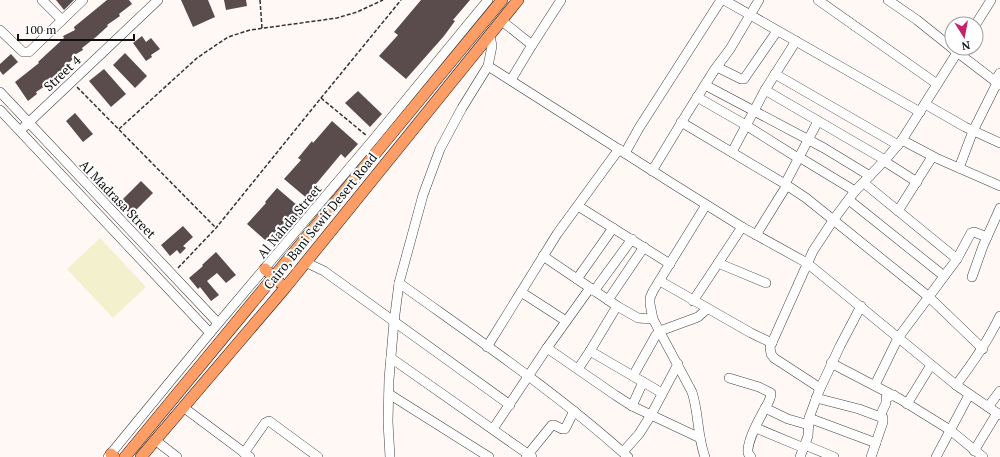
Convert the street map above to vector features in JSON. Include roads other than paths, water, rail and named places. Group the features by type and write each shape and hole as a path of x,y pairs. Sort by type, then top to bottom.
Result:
{"main road":[{"name":"Cairo, Bani Sewif Desert Road","path":"124,457 502,0"},
{"name":"Cairo, Bani Sewif Desert Road","path":"141,457 285,288 518,0"},
{"path":"265,269 285,288"}],"street":[{"path":"42,0 62,20"},
{"path":"0,30 23,52 29,52 83,0"},
{"name":"Street 4","path":"19,131 158,0"},
{"name":"Al Nahda Street","path":"111,456 218,323 374,140 488,0"},
{"path":"511,80 561,0"},
{"path":"487,347 557,234 639,128 723,0 796,41 923,108 1000,143"},
{"path":"652,171 705,84 730,49 759,0"},
{"path":"819,0 937,84"},
{"path":"888,0 944,41"},
{"path":"981,16 991,0"},
{"path":"502,21 532,45"},
{"path":"717,67 740,79 744,79 777,30"},
{"path":"390,457 388,422 389,394 394,322 399,283 423,195 440,149 462,108 488,66 492,46 490,36"},
{"path":"732,152 765,90 796,41"},
{"path":"820,388 774,358 770,351 772,343 806,263 813,251 834,219 856,191 900,142 923,108 951,56"},
{"path":"964,56 997,83"},
{"path":"488,66 706,205 806,263 956,385 999,414 979,455 950,430 894,395 831,363"},
{"path":"959,168 973,131 997,83 1000,73"},
{"path":"775,74 900,142 1000,186"},
{"path":"705,84 808,140 867,180 898,211 957,259"},
{"path":"765,90 885,160 917,182"},
{"name":"Al Madrasa Street","path":"0,92 218,323"},
{"path":"697,97 856,191"},
{"name":"Al Madrasa Street","path":"0,110 210,333"},
{"path":"756,235 786,184 798,157 818,121"},
{"path":"682,122 786,184 834,219 929,297 983,349"},
{"path":"898,211 932,157"},
{"path":"849,200 944,276"},
{"path":"705,457 700,438 696,404 692,392 653,319 650,298 706,205"},
{"path":"578,206 670,264"},
{"path":"972,277 987,237 997,222 1000,208"},
{"path":"693,301 742,226"},
{"path":"577,280 613,228"},
{"path":"875,385 898,338 957,259 972,232 987,237"},
{"path":"493,429 566,321 632,240"},
{"path":"608,300 644,247"},
{"path":"543,256 617,306 638,318 653,319"},
{"path":"305,262 324,272 510,404"},
{"path":"718,263 766,283"},
{"path":"660,281 707,309 772,343"},
{"path":"399,283 574,411 626,455 652,415 678,364"},
{"path":"521,292 566,321"},
{"path":"578,369 617,306"},
{"path":"800,457 809,432 809,422 816,398 831,363 860,306"},
{"path":"633,376 653,339 660,331 698,317 707,309"},
{"path":"956,385 983,349 1000,316"},
{"path":"992,334 1000,339"},
{"path":"547,348 600,386 632,406 700,438"},
{"path":"590,351 662,393"},
{"path":"391,358 529,456 552,425 565,429 574,411"},
{"path":"907,404 931,365"},
{"path":"729,378 770,392 771,396 756,428 748,450 749,456 751,457"},
{"path":"632,406 643,382"},
{"path":"988,407 1000,391"},
{"path":"389,394 489,457"},
{"path":"880,416 886,403 886,398 894,395"},
{"path":"936,457 969,395"},
{"path":"816,398 883,418 871,457"},
{"path":"183,408 247,455 265,423 269,421 318,457"},
{"path":"765,408 788,418 809,422 876,443"},
{"path":"756,428 834,457"},
{"path":"156,440 177,457"}]}
